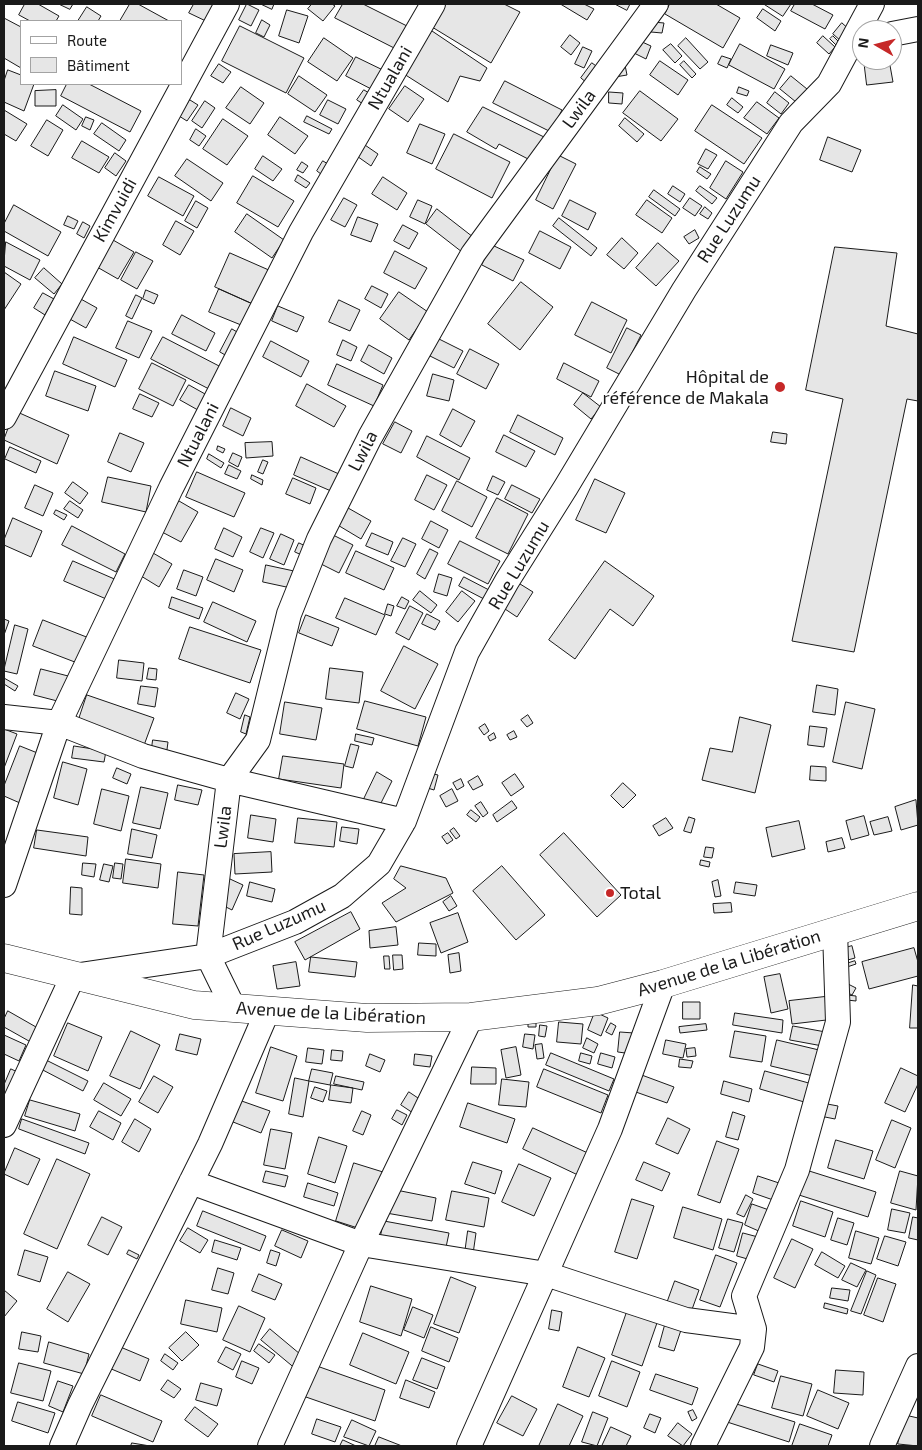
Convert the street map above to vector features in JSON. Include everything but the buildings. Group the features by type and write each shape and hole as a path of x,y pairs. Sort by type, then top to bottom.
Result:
{"highway":[{"name":"Avenue de la Libération","path":"4,958 194,1005 266,1012 367,1018 471,1017 598,1001 663,984 918,906"}],"street":[{"name":"Kimvuidi","path":"4,417 19,385 227,4"},
{"name":"Ntualani","path":"4,885 59,723 171,488 300,232 433,4"},
{"name":"Lwila","path":"208,956 229,780 258,740 289,614 320,539 370,437 473,254 656,4"},
{"name":"Rue Luzumu","path":"866,20 872,4"},
{"path":"902,32 918,29"},
{"name":"Rue Luzumu","path":"73,976 208,956 295,922 342,896 379,864 404,822 467,652 498,597 684,290 790,122 829,84 852,49"},
{"path":"4,716 59,723 144,756 229,780 404,822"},
{"path":"704,1446 752,1347 754,1329 744,1296 797,1170 838,1022 835,931"},
{"path":"208,956 234,1009"},
{"path":"4,1125 73,976"},
{"path":"469,1446 610,1129 663,984"},
{"path":"62,1446 80,1405 210,1144 266,1012"},
{"path":"270,1446 361,1244 471,1017"},
{"path":"191,1182 361,1244 546,1274 686,1320 754,1329"},
{"path":"882,1446 918,1366"}],"place":[{"name":"Hôpital de référence de Makala","path":"780,387"},
{"name":"Total","path":"610,893"}]}
